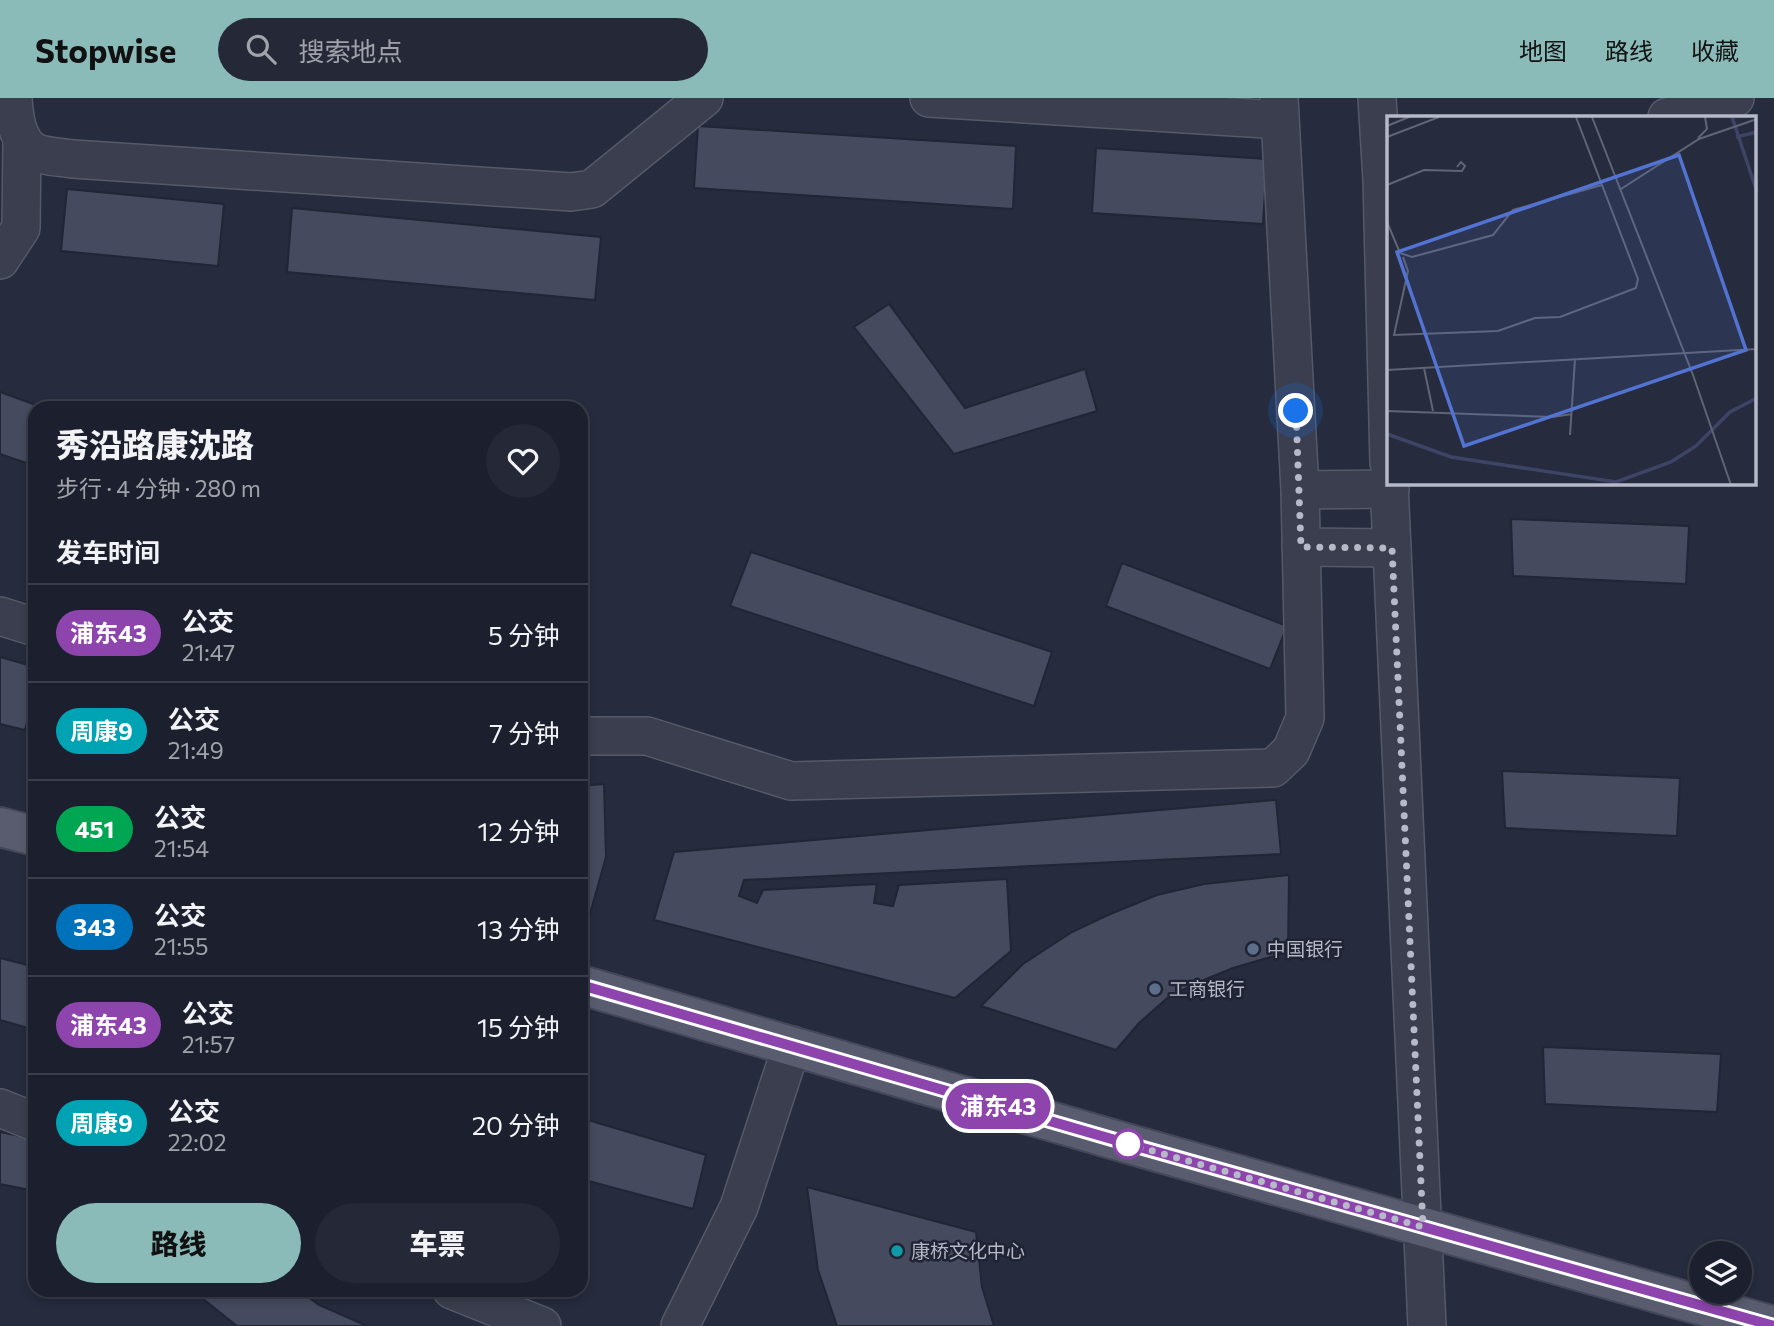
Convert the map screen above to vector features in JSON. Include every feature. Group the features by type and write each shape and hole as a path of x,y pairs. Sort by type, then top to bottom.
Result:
{"main road":[{"path":"0,827 28,834"},
{"path":"588,987 1774,1326"}],"street":[{"path":"0,260 21,228 22,139 13,98"},
{"path":"22,139 34,151 73,159 571,192 592,189 704,98"},
{"path":"588,736 647,736 790,780 1273,768 1291,751 1305,718 1300,490 1280,109 929,98"},
{"path":"1377,98 1386,179 1387,279"},
{"path":"1671,116 1735,98"},
{"path":"1300,490 1387,478"},
{"path":"1389,485 1427,1326"},
{"path":"1301,547 1392,548"},
{"path":"0,616 28,625"},
{"path":"680,1326 739,1207 792,1045"},
{"path":"0,1108 28,1119"},
{"path":"470,1297 542,1326"}],"building":[{"path":"698,126 1016,146 1013,209 694,188"},
{"path":"1096,148 1267,159 1263,224 1092,213"},
{"path":"67,189 224,204 218,266 61,251"},
{"path":"292,208 601,237 595,300 287,272"},
{"path":"889,304 965,408 1085,369 1097,411 954,454 854,327"},
{"path":"0,392 28,402 28,464 0,454"},
{"path":"1511,519 1689,526 1686,584 1513,576"},
{"path":"751,552 1052,652 1034,706 730,606"},
{"path":"1122,563 1287,626 1270,669 1106,606"},
{"path":"0,657 28,665 28,718 25,730 0,724"},
{"path":"1502,771 1680,778 1677,836 1505,828"},
{"path":"604,784 606,857 588,921 588,785"},
{"path":"1276,800 1281,854 744,880 739,896 757,903 763,890 877,884 874,903 893,906 899,885 1007,879 1011,951 955,998 654,920 674,852"},
{"path":"1289,875 1288,952 1233,968 1166,999 1139,1023 1116,1050 981,1006 1023,964 1072,932 1108,915 1157,895 1204,884"},
{"path":"0,958 28,965 28,1028 0,1020"},
{"path":"1543,1047 1721,1054 1717,1112 1545,1104"},
{"path":"588,1120 706,1155 693,1209 588,1181"},
{"path":"0,1132 28,1138 28,1190 0,1184"},
{"name":"康桥文化中心","path":"807,1187 976,1232 982,1287 994,1326 837,1326 818,1270"},
{"path":"201,1297 308,1297 319,1305 367,1326 237,1326"}],"bus line":[{"name":"浦东43","path":"588,987 1129,1144 1774,1326"}],"place":[{"name":"中国银行","path":"1253,949"},
{"name":"工商银行","path":"1155,989"},
{"name":"康桥文化中心","path":"897,1251"}],"route":[{"path":"1128,1144 1423,1227 1392,548 1301,547 1296,411"}]}
